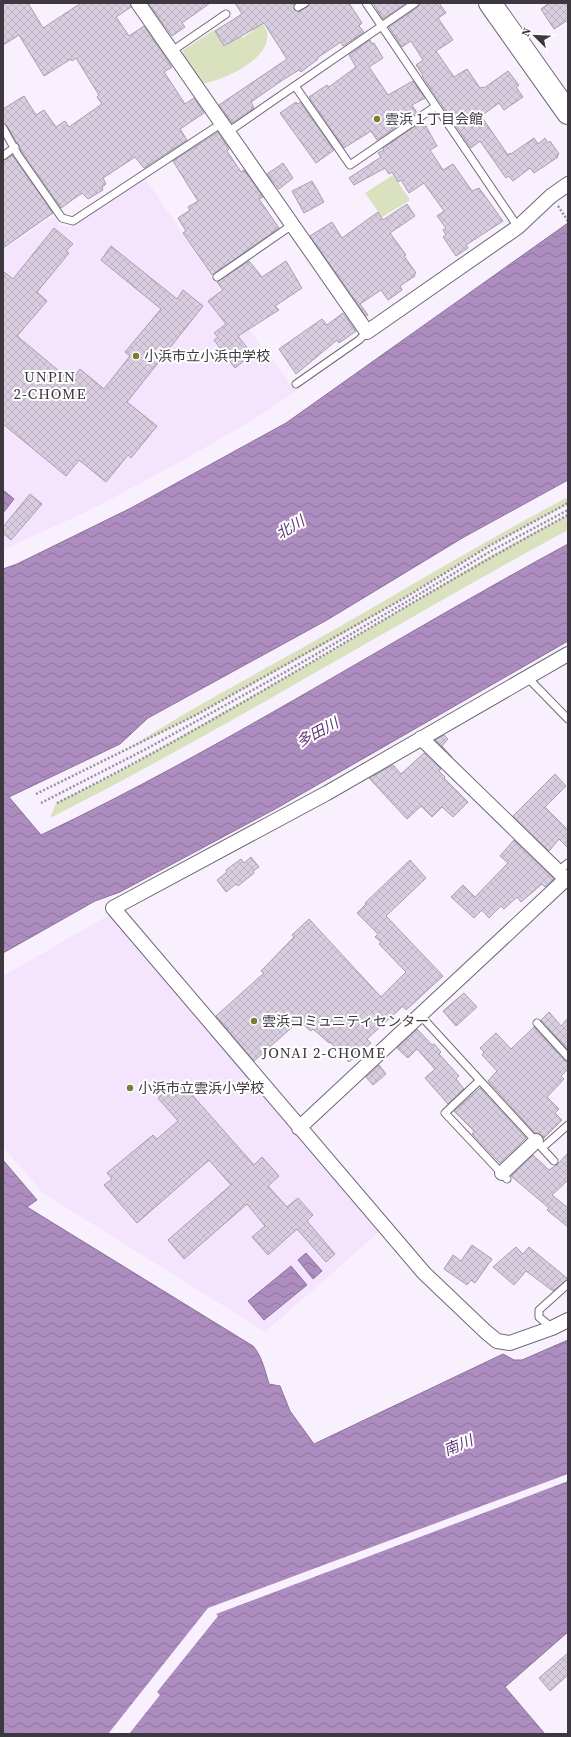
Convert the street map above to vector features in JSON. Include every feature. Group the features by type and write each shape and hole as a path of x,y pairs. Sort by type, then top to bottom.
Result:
{"highway":[{"path":"490,3 568,113"}],"street":[{"path":"138,3 366,332 518,227 551,196 568,184"},
{"path":"568,654 421,738 327,794 113,908 424,1273 497,1342 510,1343 552,1328 568,1320"},
{"path":"299,1128 420,1015 565,874 421,738"},
{"path":"504,1176 539,1145"}],"lane":[{"path":"366,3 518,227"},
{"path":"3,128 62,218 73,221 225,127 295,86 414,3"},
{"path":"172,51 226,14"},
{"path":"295,86 350,165 436,106"},
{"path":"3,156 15,147"},
{"path":"217,277 292,225"},
{"path":"296,384 360,340 366,332"},
{"path":"527,677 568,719"},
{"path":"420,1015 554,1161"},
{"path":"537,1023 568,1057"},
{"path":"479,1081 445,1113 504,1176"},
{"path":"539,1145 568,1125"},
{"path":"552,1328 539,1316 539,1310 568,1284"}],"path":[{"path":"36,794 203,712 400,600 489,546 568,503"},
{"path":"41,803 148,748 408,601 491,551 568,510"},
{"path":"57,804 115,774 330,652 492,556 568,516"}],"shaded area":[{"name":"小浜市立小浜中学校","path":"145,178 232,307 296,391 256,418 182,461 90,510 3,550 3,250 54,216 60,225 72,227"},
{"name":"小浜市立雲浜小学校","path":"111,914 379,1232 265,1332 43,1193 3,1147 3,976"}],"green space":[{"path":"251,8 267,32 267,42 262,51 245,67 222,78 202,84 182,54 183,50 214,30 224,47 241,36 242,38 253,31 242,15"},
{"path":"393,175 410,200 382,217 365,193"},
{"path":"568,497 568,504 489,546 329,642 196,715 123,752 200,705"},
{"path":"568,515 568,530 438,602 181,749 50,818 56,803 115,774 323,656 492,555"}],"water":[{"path":"568,223 568,480 464,537 327,620 148,718 120,744 9,797 41,835 175,767 502,580 568,544 568,641 277,808 120,892 95,901 3,953 3,569 17,564 131,508 286,423"},
{"path":"3,490 14,499 3,513"},
{"name":"南川","path":"3,1160 37,1200 27,1207 253,1346 261,1359 269,1384 280,1386 290,1411 314,1444 503,1354 514,1360 522,1360 568,1340 568,1632 505,1687 545,1734 3,1734"},
{"path":"306,1253 322,1271 313,1279 298,1260"},
{"path":"291,1266 307,1285 264,1320 248,1301"}],"pier":[{"path":"568,1474 568,1481 216,1614 218,1616 157,1692 160,1695 129,1734 108,1734 208,1608"}],"building":[{"path":"3,3 28,3 43,28 81,3 130,3 131,7 116,17 129,36 144,26 172,67 164,72 185,104 194,98 204,113 180,129 187,140 144,168 135,157 103,178 106,184 102,187 103,190 88,199 82,193 61,208 22,152 7,126 3,123 3,109 24,96 36,115 44,110 56,127 65,121 69,127 102,104 97,97 99,95 76,58 72,61 71,59 44,76 19,35 3,45"},
{"path":"148,3 210,3 182,23 185,27 172,36"},
{"path":"235,3 295,3 294,9 298,12 307,7 310,3 349,3 362,23 359,26 364,32 343,46 341,42 317,58 318,59 301,72 299,70 284,79 251,102 254,108 232,123 219,105 287,59 264,23 224,46 215,31 242,14"},
{"path":"373,3 406,3 383,19"},
{"path":"420,3 439,3 446,13 438,18 453,40 436,51 454,77 467,69 480,88 484,88 508,71 519,85 516,87 523,97 504,110 499,103 481,116 508,155 534,138 538,144 545,138 548,143 550,141 559,154 557,156 558,157 534,173 530,168 513,181 509,176 506,178 480,141 471,148 422,76 423,75 416,65 423,60 411,41 402,47 389,27 418,7"},
{"path":"549,3 568,3 568,20 554,29 541,9"},
{"path":"370,40 372,44 374,43 383,58 369,67 388,95 413,81 425,98 412,105 417,113 377,140 371,131 344,148 309,97 327,85 329,87 356,67 349,55"},
{"path":"296,102 298,104 300,102 334,150 316,163 280,113"},
{"path":"423,121 437,146 430,150 443,170 453,164 472,191 479,188 503,221 466,245 468,248 456,256 443,237 446,235 443,230 446,228 437,216 444,211 424,183 409,193 401,180 398,182 392,172 389,174 385,168 354,185 349,178 381,157 378,153 384,150 383,148"},
{"path":"218,132 229,149 227,151 241,172 244,170 263,197 259,199 279,228 212,275 183,233 186,231 178,218 190,210 188,207 198,201 173,161"},
{"path":"12,155 53,213 3,248 3,161"},
{"path":"283,163 293,178 279,189 267,174"},
{"path":"312,181 324,202 304,213 292,191"},
{"path":"407,204 415,216 390,233 406,255 404,256 416,273 414,274 415,276 400,286 402,290 388,300 381,290 360,304 368,315 366,316 310,236 332,222 342,238 378,212 383,220"},
{"path":"54,228 73,244 66,251 69,253 37,292 47,301 17,336 71,381 80,369 104,389 130,356 125,352 161,309 101,260 111,246 177,299 183,290 203,306 127,402 157,426 131,458 128,455 106,482 79,460 66,476 3,424 3,271 13,279"},
{"path":"249,261 262,277 286,261 302,288 275,306 279,310 238,336 252,354 235,368 214,340 218,337 214,333 226,324 208,301 223,290 217,282"},
{"path":"343,313 356,331 339,343 337,340 296,374 279,349 322,319 327,325"},
{"path":"30,494 42,504 11,540 3,533 3,527"},
{"path":"444,735 448,739 442,746 452,757 435,740"},
{"path":"424,753 441,769 439,771 445,777 444,778 468,802 453,817 442,807 432,817 421,806 407,819 369,778 393,765 401,774"},
{"path":"555,774 566,786 545,807 568,830 568,848 559,839 549,851 513,816"},
{"path":"514,840 554,879 545,887 542,884 521,902 517,897 504,909 501,906 489,918 482,910 474,918 451,897 463,885 475,897 508,863 500,856"},
{"path":"251,857 259,867 238,886 236,884 226,892 217,880 227,872 226,870 241,859 244,863"},
{"path":"410,860 426,878 386,916 443,976 406,1010 403,1006 367,1039 371,1043 349,1062 330,1042 329,1043 313,1029 311,1031 299,1021 254,1061 216,1016 264,973 261,971 294,937 292,935 309,919 381,997 406,972 379,944 381,942 375,937 378,934 357,913 366,904 365,903"},
{"path":"464,993 477,1007 456,1026 443,1011"},
{"path":"549,1012 561,1026 568,1018 568,1050 541,1020"},
{"path":"534,1027 564,1060 568,1062 568,1069 561,1076 564,1079 547,1097 559,1109 555,1113 562,1120 544,1138 539,1133 535,1133 488,1081 497,1071 482,1055 484,1052 480,1048 496,1033 511,1049"},
{"path":"417,1029 432,1045 434,1044 441,1052 439,1054 459,1076 456,1079 464,1089 448,1104 425,1078 435,1069 417,1049 408,1058 397,1048"},
{"path":"379,1065 386,1074 373,1085 366,1077"},
{"path":"176,1082 181,1088 186,1084 195,1094 193,1096 254,1165 262,1157 279,1176 268,1186 287,1207 298,1198 313,1215 307,1221 335,1254 326,1262 297,1229 268,1255 252,1237 265,1226 247,1204 184,1259 168,1240 231,1185 209,1160 137,1223 104,1185 112,1179 107,1173 153,1135 157,1139 178,1121 158,1098"},
{"path":"480,1088 526,1138 500,1163 472,1134 474,1131 454,1111"},
{"path":"568,1153 568,1180 552,1195 568,1208 568,1227 547,1210 549,1208 511,1176 533,1155 549,1170 557,1165"},
{"path":"472,1245 492,1259 475,1283 471,1280 467,1285 444,1269 453,1255 461,1261"},
{"path":"516,1247 523,1254 529,1247 568,1279 553,1291 526,1271 514,1285 493,1267"},
{"path":"568,1653 568,1675 550,1691 539,1678"}],"place":[{"name":"雲浜１丁目会館","path":"377,119"},
{"name":"小浜市立小浜中学校","path":"136,356"},
{"name":"雲浜コミュニティセンター","path":"254,1021"},
{"name":"小浜市立雲浜小学校","path":"130,1088"}],"district":[{"name":"UNPIN 2-CHOME","path":"50,384"},
{"name":"JONAI 2-CHOME","path":"324,1052"}],"water label":[{"name":"北川","path":"290,527"},
{"name":"多田川","path":"317,732"}]}
